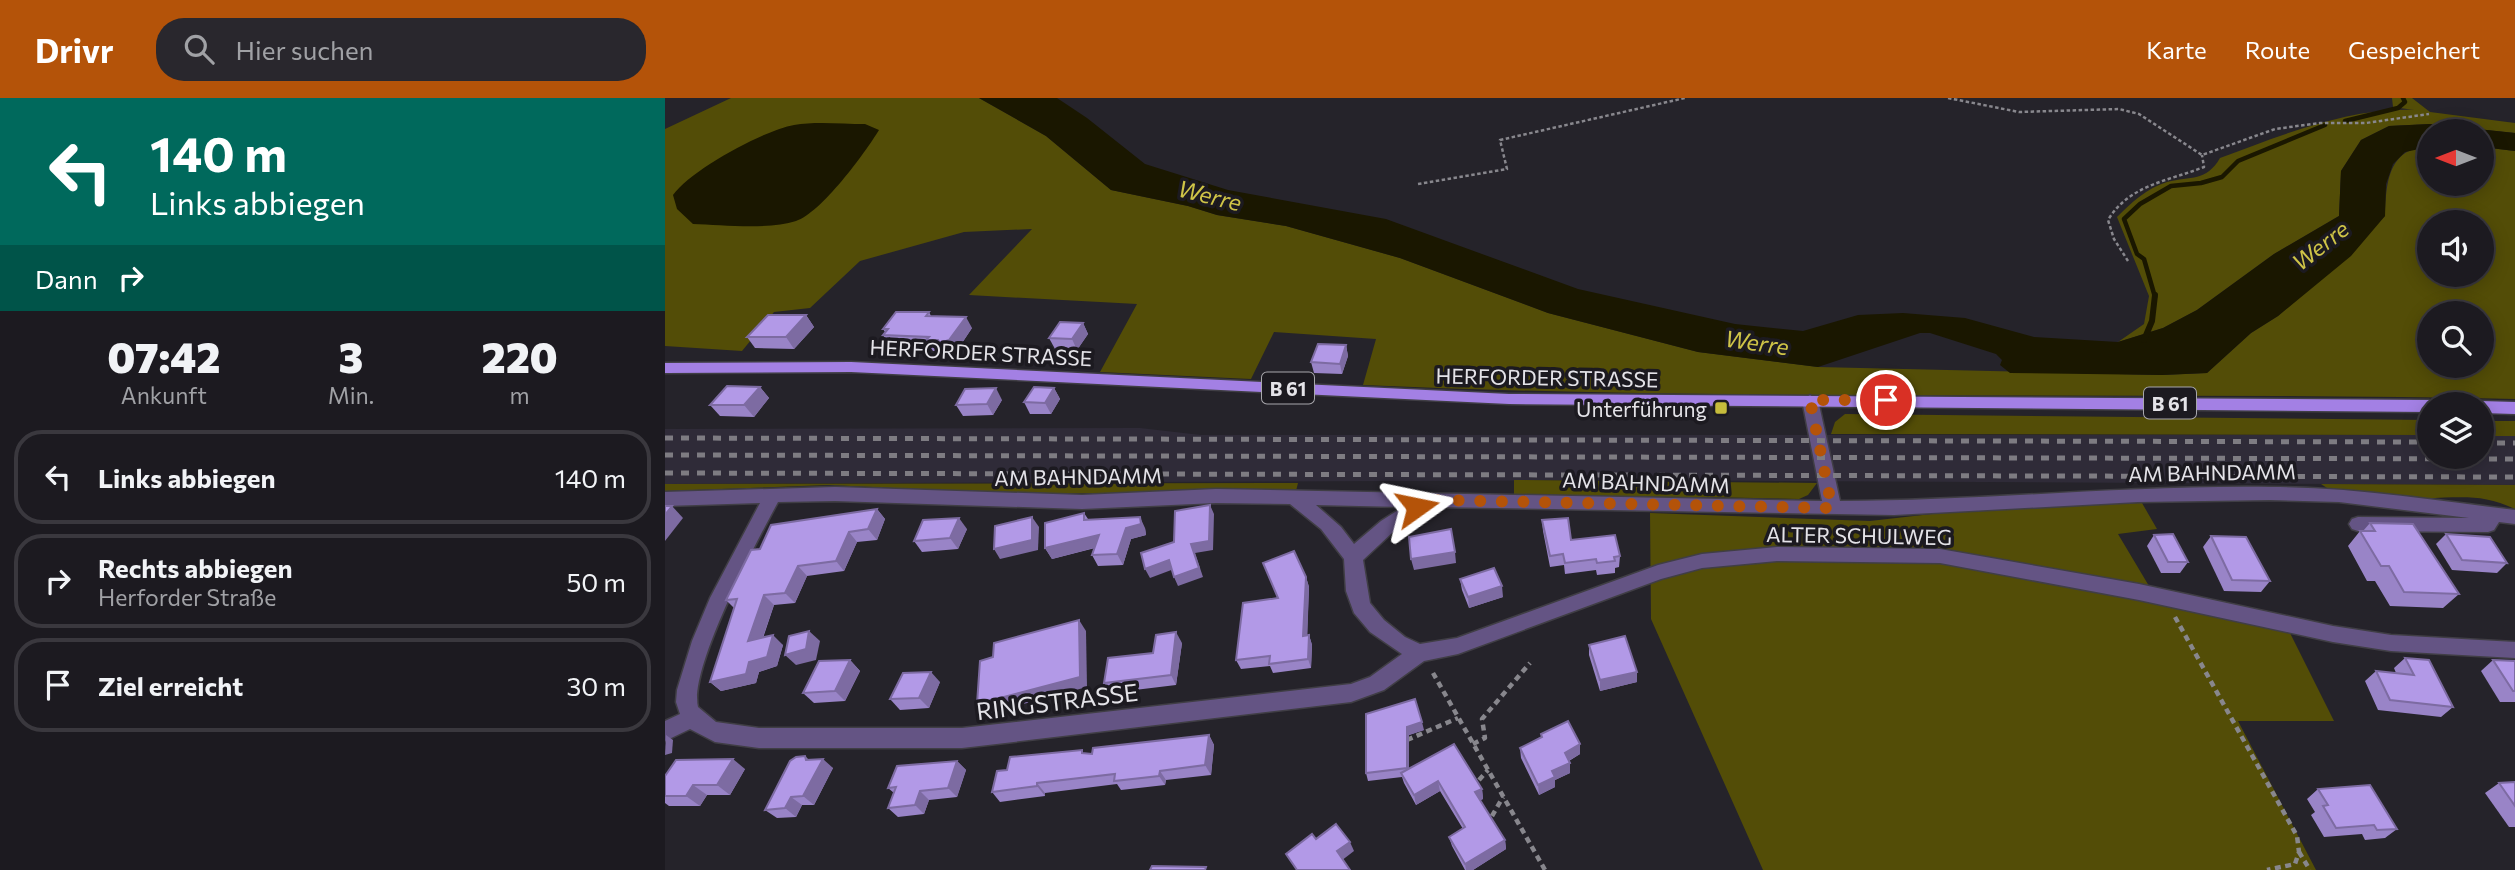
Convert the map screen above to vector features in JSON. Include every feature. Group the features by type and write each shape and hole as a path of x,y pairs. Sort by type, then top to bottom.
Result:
{"main road":[{"name":"HERFORDER STRASSE","path":"665,368 851,367 1509,400 2417,406"},
{"path":"2494,407 2515,408"}],"street":[{"path":"1810,400 1832,508"},
{"path":"665,730 693,718 686,703 703,637 727,583 774,494"},
{"name":"AM BAHNDAMM","path":"665,499 774,494 1082,502 1216,496 1894,508 2138,495 2302,494 2411,503 2515,517"},
{"path":"1293,497 1326,521 1341,537 1353,558 1356,591 1361,607 1377,626 1398,643 1419,653"},
{"path":"1353,558 1373,536 1403,514 1432,500"},
{"path":"2358,524 2488,525 2493,515"},
{"name":"ALTER SCHULWEG","path":"1419,653 1458,646 1658,572 1702,561 1777,554 1940,556 2169,598 2333,634 2391,643 2515,650"},
{"name":"RINGSTRASSE","path":"693,718 703,727 728,735 759,738 962,738 1351,693 1377,684 1419,653"}],"path":[{"path":"1418,184 1507,169 1500,140 1685,98"},
{"path":"1948,98 2019,112 2119,110 2139,114 2202,156 2204,167 2161,181 2131,195 2112,211 2108,220 2114,239 2128,261"},
{"path":"2202,156 2275,129 2320,122 2366,123 2429,114"},
{"path":"2169,598 2179,628 2297,836 2299,852 2310,870"},
{"path":"1473,744 1485,738 1482,719 1530,663"},
{"path":"1433,673 1545,870"},
{"path":"1407,740 1458,718"},
{"path":"1479,780 1488,770"},
{"path":"1492,816 1503,797"},
{"path":"2267,870 2295,864 2299,852"}],"shaded area":[{"path":"731,98 979,98 1046,136 1111,190 1188,206 1217,215 1286,226 1400,258 1548,313 1698,352 1818,367 2162,375 2207,373 2251,333 2278,316 2300,297 2385,216 2392,170 2397,160 2405,153 2417,149 2417,196 2494,196 2494,148 2515,151 2515,399 2494,399 2494,392 2417,392 2417,398 1795,395 1363,385 1376,339 1274,332 1251,379 1100,372 1137,304 969,295 1032,229 964,232 860,261 810,308 774,312 742,351 665,346 665,129"},
{"path":"2392,98 2412,98 2430,112 2484,119 2417,119 2417,125 2389,126 2361,140 2341,171 2339,216 2274,254 2197,310 2163,328 2118,342 2144,324 2149,296 2117,217 2128,206 2160,185 2203,175 2215,166 2220,158 2290,132 2365,113 2414,110 2393,107"},
{"path":"2494,120 2515,123 2515,133 2494,131"},
{"path":"1845,414 2417,420 2417,435 1831,434 1835,422"},
{"path":"2494,421 2515,421 2515,436 2494,436"},
{"path":"1140,428 1201,435 2417,435 2417,469 2494,469 2494,436 2515,436 2515,485 1618,480 665,484 665,429"},
{"path":"1514,480 1817,483 1808,495 1799,499 1514,495"},
{"path":"1298,483 1296,491 1021,494 829,485 665,491 665,484"},
{"path":"2321,484 2515,485 2515,509 2481,498 2401,497 2327,488"},
{"path":"2142,503 2157,529 2118,534 2149,586 2151,603 2288,629 2334,721 2238,721 2316,870 1763,870 1651,619 1650,513 1870,521 1984,508"}],"water":[{"name":"Werre","path":"979,98 1057,98 1145,164 1228,190 1386,219 1578,289 1735,324 1803,331 1858,315 1903,313 1965,318 2034,337 2118,342 2163,328 2197,310 2274,254 2339,216 2341,171 2361,140 2389,126 2417,125 2417,150 2405,152 2393,164 2386,184 2385,216 2351,256 2278,316 2251,333 2207,373 2162,375 2010,373 2000,365 2002,360 1996,354 1930,333 1920,333 1818,367 1698,352 1548,313 1400,258 1286,226 1217,215 1188,206 1111,190 1046,136"},
{"path":"865,124 879,130 864,153 818,207 796,221 759,226 693,224 677,209 673,195 682,185 711,163 746,143 794,125"},
{"path":"2494,131 2515,133 2515,151 2494,148"}],"building":[{"path":"896,312 929,312 926,316 966,317 949,340 940,343 938,340 926,340 929,337 883,335 888,329 883,329"},
{"path":"768,315 806,315 786,337 747,337"},
{"path":"1060,322 1083,323 1072,339 1049,338"},
{"path":"1318,344 1346,345 1340,364 1311,362"},
{"path":"727,386 760,387 744,405 710,405"},
{"path":"1034,387 1054,388 1045,403 1024,402"},
{"path":"996,388 987,404 956,405 965,389"},
{"path":"1210,505 1209,541 1191,544 1199,568 1174,577 1169,560 1145,569 1141,553 1174,542 1175,511"},
{"path":"665,506 672,506 665,515"},
{"path":"877,509 868,529 849,532 836,561 798,566 785,593 764,595 748,641 773,635 767,657 749,662 746,674 710,682 737,599 726,600 751,550 760,549 771,525"},
{"path":"1084,513 1084,520 1140,517 1141,524 1126,528 1117,554 1092,555 1099,535 1045,548 1045,523"},
{"path":"1032,517 1032,540 994,549 995,526"},
{"path":"959,518 950,538 914,541 923,520"},
{"path":"1568,518 1571,540 1615,535 1620,556 1614,557 1615,561 1597,563 1596,559 1565,563 1563,554 1550,556 1542,520"},
{"path":"2370,523 2413,524 2459,594 2404,592 2389,566 2381,566 2360,531 2375,531"},
{"path":"1451,529 1455,552 1411,559 1409,537"},
{"path":"2173,534 2188,562 2168,562 2154,535"},
{"path":"2446,534 2490,537 2507,563 2462,560"},
{"path":"2211,536 2246,537 2270,581 2232,580"},
{"path":"1294,551 1306,577 1303,636 1309,635 1308,659 1269,664 1270,656 1236,660 1243,603 1278,598 1263,563"},
{"path":"1494,568 1502,586 1468,597 1460,579"},
{"path":"1079,620 1080,677 977,704 980,661 993,657 994,643"},
{"path":"809,631 806,649 785,655 789,636"},
{"path":"1176,632 1171,675 1104,683 1108,658 1153,653 1156,635"},
{"path":"1625,636 1637,672 1600,680 1589,645"},
{"path":"2405,658 2429,660 2453,707 2390,700 2376,671 2414,675"},
{"path":"850,660 835,691 803,693 819,661"},
{"path":"2493,660 2515,661 2515,691 2513,691"},
{"path":"931,672 919,698 890,699 903,673"},
{"path":"1415,699 1422,722 1407,727 1407,768 1366,773 1366,714"},
{"path":"1568,721 1580,744 1565,753 1570,763 1552,771 1555,777 1538,785 1520,748"},
{"path":"1209,735 1205,765 1160,771 1159,776 1114,781 1115,774 1037,783 1037,786 992,792 997,771 1007,770 1010,757 1082,750 1082,753 1092,754 1093,748"},
{"path":"1454,744 1482,789 1475,792 1505,840 1465,864 1449,837 1465,827 1438,781 1414,795 1401,773"},
{"path":"805,756 806,760 823,759 803,796 791,797 785,808 765,810 790,761"},
{"path":"733,759 717,785 693,785 686,796 665,796 665,776 676,760"},
{"path":"957,761 948,788 920,791 915,805 888,808 896,787 888,788 897,766"},
{"path":"2515,782 2515,806 2499,783"},
{"path":"2370,785 2397,829 2377,830 2374,825 2336,828 2323,806 2328,805 2318,789"},
{"path":"1336,824 1350,842 1337,851 1350,870 1297,870 1286,854 1312,834 1316,839"},
{"path":"1152,866 1206,867 1205,870 1150,870"}],"waterway":[{"path":"2345,121 2398,108 2405,102 2403,98"},
{"path":"2155,296 2144,259 2137,254 2124,219 2140,204 2171,186 2201,183 2222,177 2238,161 2325,125"},
{"path":"2144,340 2152,321 2155,296"}],"railway":[{"path":"665,438 2417,442"},
{"path":"2494,443 2515,443"},
{"path":"665,455 2515,459"},
{"path":"665,473 2515,477"}],"place":[{"name":"Unterführung","path":"1721,408"}],"route":[{"path":"1417,507 1432,500 1832,508 1810,400 1886,400"}]}
